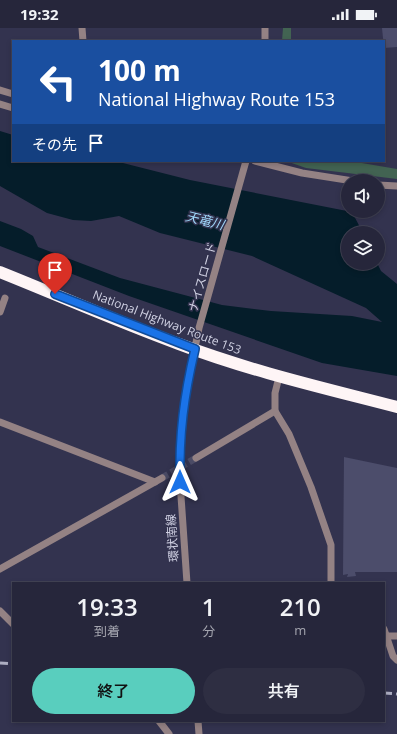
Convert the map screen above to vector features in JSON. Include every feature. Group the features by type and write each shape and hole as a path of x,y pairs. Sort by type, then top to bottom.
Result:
{"highway":[{"name":"National Highway Route 153","path":"0,272 195,349 279,377 397,407"}],"street":[{"path":"82,28 83,40"},
{"path":"265,28 265,40"},
{"path":"0,90 12,94"},
{"path":"0,104 12,108"},
{"path":"259,162 302,174 341,179"},
{"name":"ナイスロード","path":"195,349 199,328 245,163"},
{"path":"385,185 397,186"},
{"path":"0,312 5,298"},
{"name":"環状南線","path":"187,582 182,530 180,457 184,402 195,349"},
{"path":"279,377 275,393 275,411 289,434 311,487 331,545 331,582"},
{"path":"196,458 275,411"},
{"path":"0,422 155,482"},
{"path":"0,569 162,478"},
{"path":"0,611 12,623"},
{"path":"385,633 397,636"},
{"path":"385,633 393,656 397,660"},
{"path":"160,722 169,734"},
{"path":"198,722 199,734"}],"green space":[{"path":"283,28 291,28 291,40 282,40"},
{"path":"289,162 356,162 397,169 397,179 385,178 385,174 356,174 306,168"}],"water":[{"name":"天竜川","path":"0,131 12,135 12,162 119,162 190,180 341,210 341,218 355,218 359,226 341,226 341,270 380,270 397,284 397,376 322,363 129,296 0,246 0,221 21,229 33,236 38,247 120,278 222,305 271,311 352,316 382,322 366,308 252,256 160,233 119,216 91,221 73,220 47,213 0,186"}],"building":[{"path":"382,28 397,28 397,47 385,48 385,40 383,40"},
{"path":"344,457 397,468 397,572 355,572 356,576 347,577 348,574 343,575"}],"tunnel":[{"path":"162,478 196,458"}],"railway":[{"path":"0,663 12,664"},
{"path":"385,693 397,694"}],"route":[{"path":"55,294 195,349 184,402 181,429 180,482"}]}
